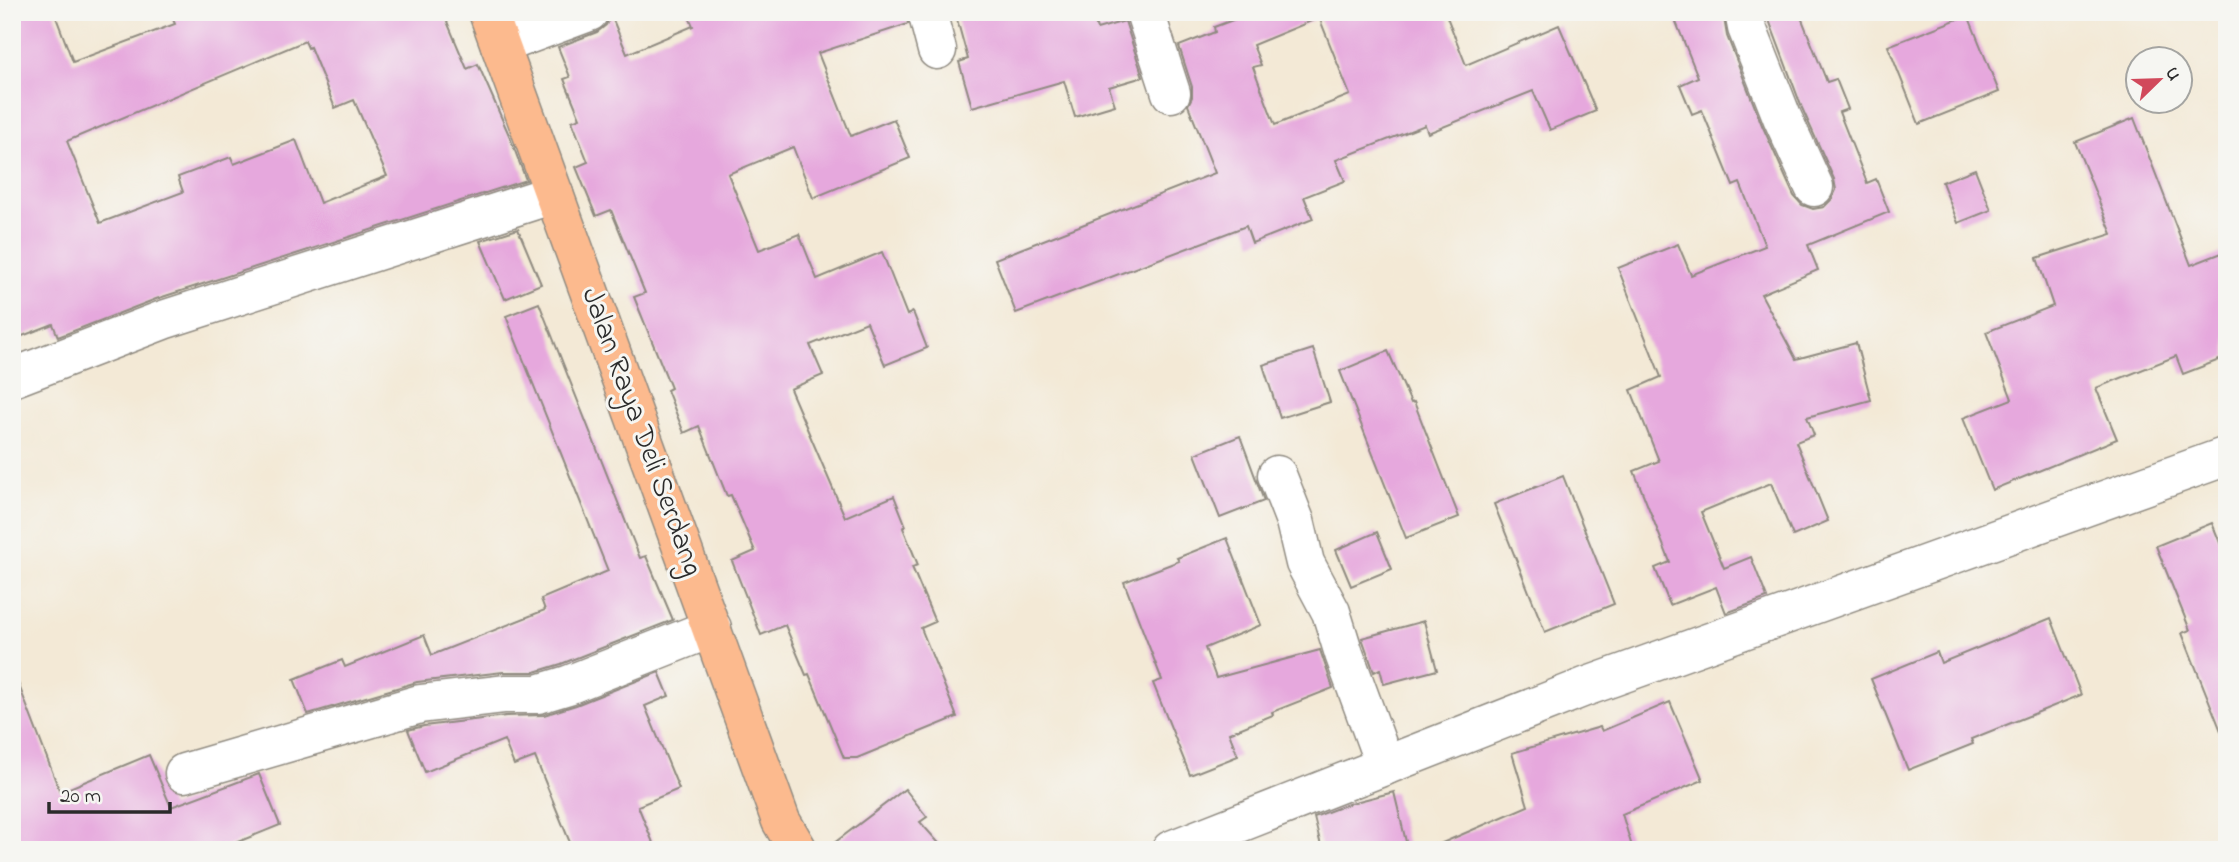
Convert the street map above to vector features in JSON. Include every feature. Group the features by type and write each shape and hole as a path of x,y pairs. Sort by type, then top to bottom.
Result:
{"main road":[{"name":"Jalan Raya Deli Serdang","path":"494,29 781,821 798,850"}],"street":[{"path":"494,29 589,12"},
{"path":"927,12 937,50"},
{"path":"1145,12 1171,93"},
{"path":"1744,12 1747,28 1782,117 1814,187"},
{"path":"12,378 163,320 554,194"},
{"path":"1171,850 1585,687 2227,456"},
{"path":"1277,475 1295,522 1305,563 1331,612 1385,766"},
{"path":"184,773 419,704 505,694 538,694 568,685 712,628"}],"building":[{"path":"12,12 54,12 73,62 175,24 170,12 443,12 467,69 478,64 526,180 156,299 58,337 53,324 12,340","holes":["305,41 308,48 310,47 335,108 354,100 387,176 320,203 296,140 234,164 231,157 178,177 183,192 100,223 67,141"]},
{"path":"687,12 906,12 908,24 818,53 851,136 894,119 910,158 813,198 793,147 728,174 759,250 799,234 817,279 882,252 907,315 913,312 927,348 885,365 867,322 810,345 823,375 790,389 845,517 894,496 918,565 912,567 935,622 921,628 957,717 857,758 844,758 785,625 761,635 732,561 755,551 731,495 727,496 699,426 684,433 667,390 671,388 634,297 645,293 611,210 596,216 576,167 588,162 572,121 580,118 564,79 570,77 558,47 597,32 606,25 611,15 627,54 693,26"},
{"path":"955,12 1092,12 1097,29 1125,21 1143,77 1109,87 1115,105 1075,117 1064,81 972,107 959,62 968,59"},
{"path":"1254,12 1311,12 1314,20 1253,45 1261,65 1253,67 1275,125 1350,95 1317,12 1445,12 1466,65 1559,25 1596,111 1550,130 1533,91 1428,133 1425,125 1336,160 1345,181 1304,197 1313,219 1252,243 1246,226 1016,313 995,259 1215,173 1188,105 1192,97 1192,87 1179,46 1215,32 1214,27"},
{"path":"1672,12 1723,12 1727,36 1794,196 1802,205 1813,209 1824,207 1832,199 1836,190 1834,179 1802,108 1766,12 1799,12 1827,82 1836,79 1848,109 1839,112 1867,183 1876,179 1889,212 1808,245 1818,270 1761,294 1796,359 1856,343 1871,400 1807,417 1814,435 1796,442 1828,521 1793,536 1771,483 1701,512 1724,568 1751,557 1767,598 1726,613 1716,587 1670,605 1655,568 1670,562 1634,471 1659,461 1631,390 1661,377 1618,268 1678,244 1691,275 1765,246 1740,183 1733,186 1702,110 1692,114 1680,85 1698,77"},
{"path":"1968,15 1999,92 1919,124 1888,46"},
{"path":"2134,118 2191,265 2227,251 2227,357 2183,374 2176,356 2096,388 2117,439 1992,490 1963,418 2012,399 1986,332 2053,306 2037,258 2112,234 2075,142"},
{"path":"1975,169 1991,210 1958,223 1942,182"},
{"path":"518,229 541,284 505,299 480,241"},
{"path":"539,303 640,558 646,556 673,620 535,672 503,672 417,682 308,714 294,679 342,660 345,667 424,635 432,655 545,610 541,599 608,571 506,316"},
{"path":"1313,349 1330,402 1280,418 1263,365"},
{"path":"1388,351 1411,403 1414,402 1459,517 1406,538 1340,371"},
{"path":"1240,436 1264,501 1220,518 1195,454"},
{"path":"1563,476 1614,604 1545,632 1494,504"},
{"path":"2212,523 2227,560 2225,741 2182,633 2190,630 2156,546"},
{"path":"1377,532 1392,569 1351,586 1336,550"},
{"path":"1227,538 1261,625 1205,648 1216,678 1320,650 1333,688 1272,712 1273,715 1229,733 1238,756 1190,775 1153,683 1162,680 1124,582 1179,561 1177,558"},
{"path":"2051,618 2081,695 1971,739 1973,744 1908,770 1871,679 1937,652 1941,663"},
{"path":"1424,621 1437,670 1384,684 1380,669 1374,672 1362,638"},
{"path":"659,672 669,696 645,706 679,789 638,806 656,850 573,850 535,757 514,765 504,740 425,772 408,730 506,716 544,715"},
{"path":"15,675 60,792 149,755 171,807 259,774 280,825 218,850 12,850 12,676"},
{"path":"1670,702 1703,780 1622,814 1633,850 1426,850 1528,806 1512,753 1600,727 1602,731"},
{"path":"905,789 927,817 920,822 945,850 825,850"},
{"path":"1394,792 1408,850 1322,850 1314,817 1351,803"}]}
